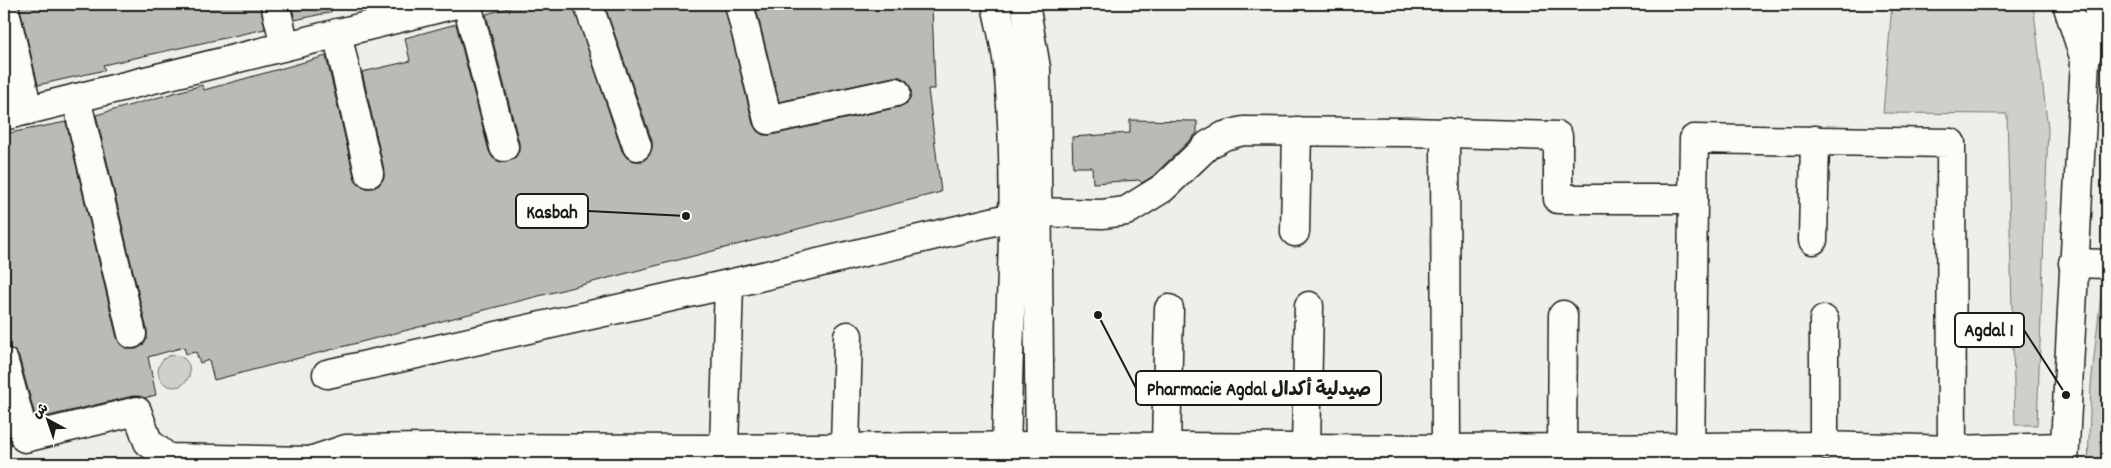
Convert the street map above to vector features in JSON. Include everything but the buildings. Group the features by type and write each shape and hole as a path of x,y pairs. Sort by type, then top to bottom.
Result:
{"street":[{"path":"275,4 284,46"},
{"path":"4,7 16,113 456,4"},
{"path":"467,4 504,147"},
{"path":"588,4 637,146"},
{"path":"738,4 768,120 896,92"},
{"path":"996,4 1008,67 1025,215 1041,455"},
{"path":"1006,455 1036,68 1025,4"},
{"path":"2067,4 2085,60"},
{"path":"4,362 26,438 137,411 148,442 168,458 315,462 346,449 430,456 710,454 845,447 1041,455 1166,447 1196,456 1306,447 1446,449 1562,447 1691,456 1824,446 1952,457 2064,456 2085,60 2103,4"},
{"path":"337,33 369,172"},
{"path":"76,98 132,334"},
{"path":"327,374 729,284 1025,215 1102,214 1126,211 1163,188 1208,145 1224,136 1243,131 1445,132 1558,136 1558,199 1693,199"},
{"path":"1295,232 1297,131"},
{"path":"1445,132 1446,449"},
{"path":"1691,456 1694,139 1951,143 1952,457"},
{"path":"1813,240 1815,140"},
{"path":"2073,263 2107,264"},
{"path":"710,454 729,284"},
{"path":"1306,447 1309,306"},
{"path":"1166,447 1169,309"},
{"path":"1562,447 1563,315"},
{"path":"1824,320 1824,446"},
{"path":"845,447 848,336"}],"shaded area":[{"path":"1892,4 2033,4 2048,129 2037,425 2015,425 2007,114 1883,113"},
{"path":"2107,240 2107,464 2088,464 2091,385"},
{"path":"174,355 186,359 190,371 186,383 174,387 162,383 158,371 162,359"}],"place":[{"name":"Kasbah","path":"686,216"},
{"name":"Pharmacie Agdal صيدلية أكدال","path":"1098,315"},
{"name":"Agdal 1","path":"2066,395"}]}
